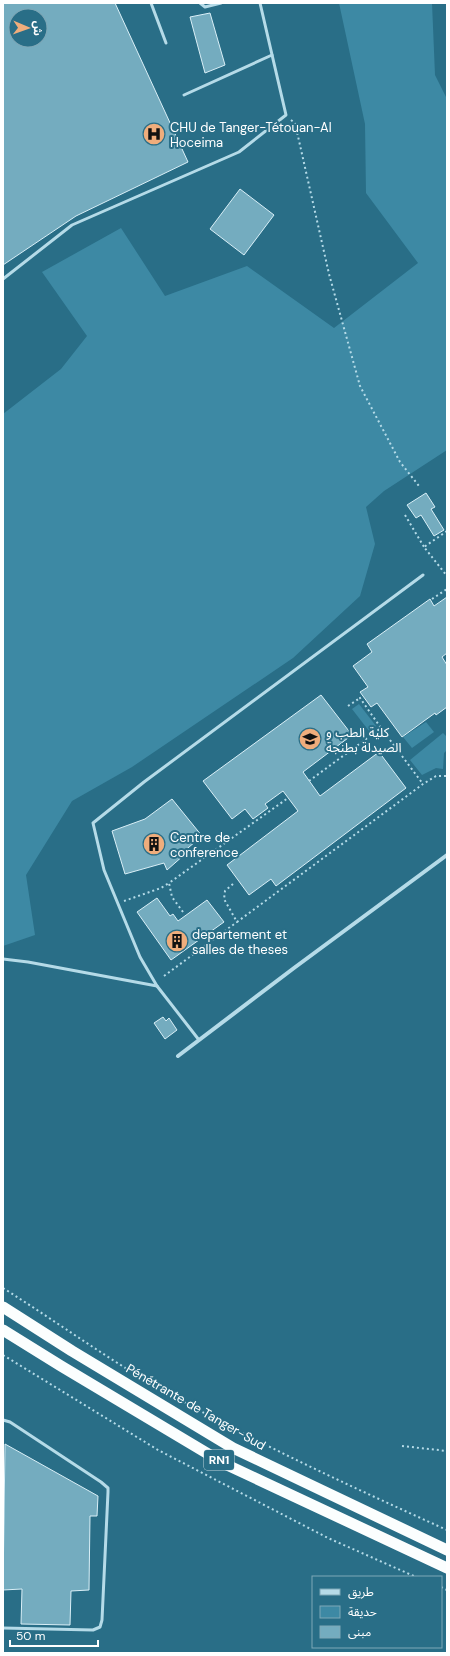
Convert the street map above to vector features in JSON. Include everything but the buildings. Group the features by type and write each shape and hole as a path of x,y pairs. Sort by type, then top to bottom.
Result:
{"highway":[{"name":"Pénétrante de Tanger-Sud","path":"3,1307 72,1351 233,1448 447,1550"},
{"name":"RN1","path":"3,1330 226,1464 447,1568"}],"street":[{"path":"178,1056 447,855"}],"lane":[{"path":"151,3 166,43"},
{"path":"200,3 205,7 221,3"},
{"path":"3,279 72,225 239,152 286,115 260,3"},
{"path":"184,95 272,55"},
{"path":"199,1040 157,986 140,958 104,870 93,823 144,782 423,575"},
{"path":"3,959 28,962 157,986"},
{"path":"3,1420 10,1422 108,1488 102,1620 100,1627 93,1630 3,1628"}],"path":[{"path":"286,115 295,123 329,274 360,386 400,462 419,486"},
{"path":"405,515 424,547 447,576"},
{"path":"424,547 447,531"},
{"path":"432,599 447,589"},
{"path":"348,706 361,697 381,728 423,784"},
{"path":"309,781 381,728"},
{"path":"164,976 423,784 436,776 447,776"},
{"path":"118,903 161,888 288,798"},
{"path":"169,883 172,897 183,912"},
{"path":"234,884 225,891 224,899 237,922"},
{"path":"3,1288 140,1377 167,1392 250,1436 362,1492 447,1530"},
{"path":"3,1355 158,1450 328,1538 414,1576"},
{"path":"402,1446 447,1451"}],"green space":[{"path":"339,3 432,3 435,75 447,99 447,450 384,491 366,507 375,544 360,596 293,658 132,767 72,801 26,875 35,935 3,946 3,414 61,369 87,336 42,272 121,228 165,296 247,266 334,328 418,263 366,193 365,124"},
{"path":"359,704 376,726 369,731 352,709"},
{"path":"426,722 434,732 412,748 403,737"},
{"path":"443,733 447,737 447,750 444,753 443,769 436,768 422,775 410,760"}],"place":[{"name":"CHU de Tanger-Tétouan-Al Hoceima","path":"154,134"},
{"name":"كلية الطب و الصيدلة بطنجة","path":"310,739"},
{"name":"Centre de conference","path":"154,844"},
{"name":"departement et salles de theses","path":"177,941"}]}
